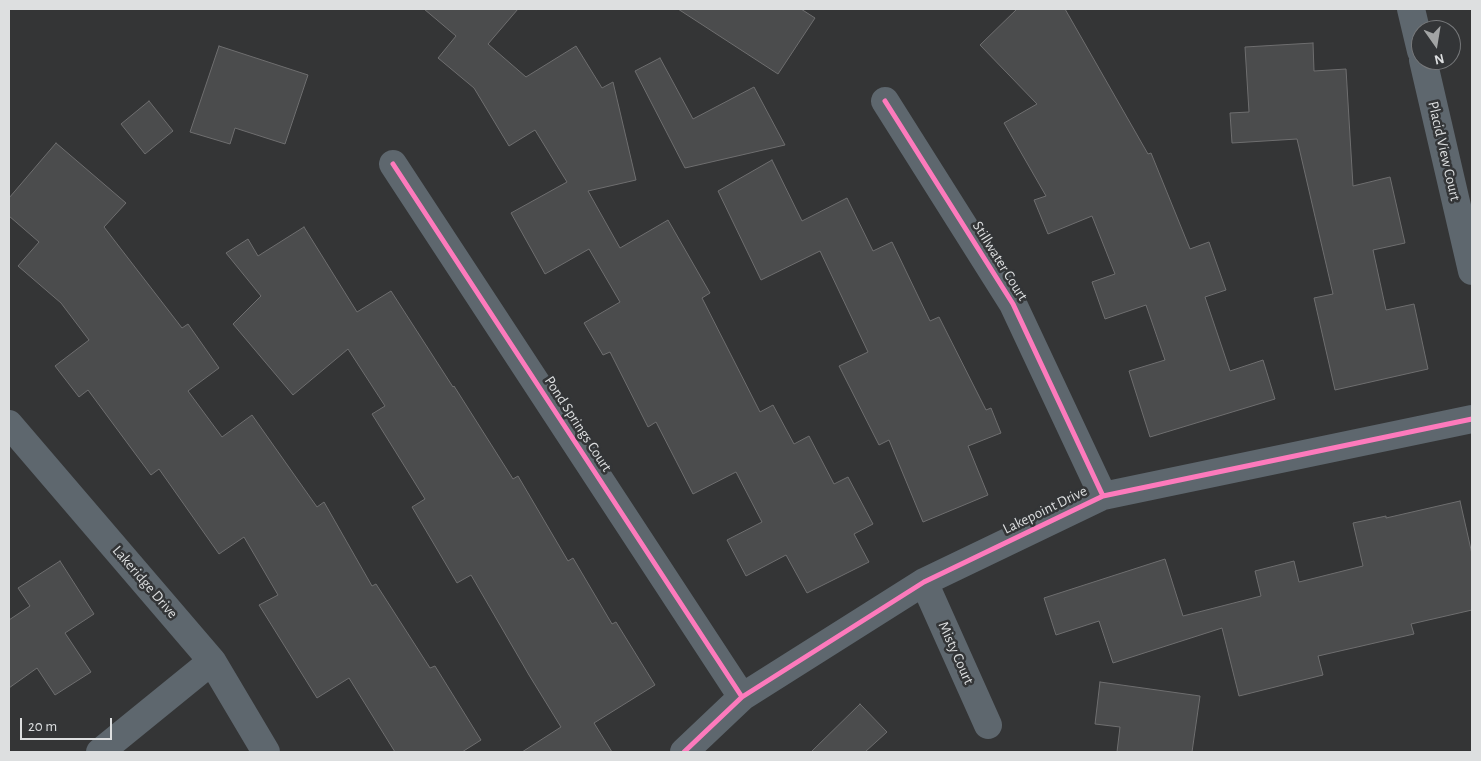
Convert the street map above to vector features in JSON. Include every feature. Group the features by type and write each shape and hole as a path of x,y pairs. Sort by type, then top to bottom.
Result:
{"street":[{"name":"Placid View Court","path":"1425,70 1472,271"},
{"name":"Stillwater Court","path":"885,101 1013,304 1103,496"},
{"name":"Pond Springs Court","path":"392,164 742,697"},
{"name":"Lakepoint Drive","path":"684,752 742,697 924,582 1103,496 1472,419"},
{"name":"Lakeridge Drive","path":"9,424 212,661 266,752"},
{"name":"Misty Court","path":"924,582 988,725"},
{"path":"100,752 212,661"}],"building":[{"path":"424,9 518,9 488,44 526,77 576,46 602,88 613,82 636,180 588,191 620,248 668,220 710,293 702,298 760,412 773,405 794,444 809,436 834,484 848,477 873,524 854,534 869,562 807,593 786,555 746,576 727,540 762,522 736,472 693,494 656,422 648,427 610,352 603,355 584,323 620,302 589,249 545,274 511,213 567,182 535,130 509,146 474,88 438,58 456,36"},
{"path":"678,9 801,9 815,18 778,74"},
{"path":"1017,9 1065,9 1148,154 1151,153 1190,249 1209,242 1226,290 1205,297 1230,371 1263,360 1275,399 1150,437 1129,371 1165,360 1146,305 1105,319 1092,282 1115,274 1092,216 1048,234 1034,200 1046,196 1004,123 1037,104 980,45"},
{"path":"1313,43 1314,71 1346,69 1353,186 1390,177 1405,243 1373,250 1386,310 1414,304 1428,369 1335,390 1314,298 1333,294 1297,139 1232,143 1230,113 1249,112 1245,47"},
{"path":"219,46 308,75 285,144 235,128 230,144 190,132"},
{"path":"660,58 693,119 754,87 785,145 685,168 635,71"},
{"path":"149,101 173,131 145,154 121,124"},
{"path":"56,143 126,203 104,227 182,328 188,324 219,368 188,391 222,437 252,415 317,507 324,502 372,586 376,584 430,668 435,666 481,740 462,752 395,752 349,678 317,698 259,605 278,595 244,537 219,554 159,469 151,475 88,390 79,397 55,366 89,340 61,303 18,266 39,242 9,216 9,198"},
{"path":"772,160 802,221 847,198 873,251 892,242 930,321 939,317 986,410 991,408 1001,433 968,446 988,495 923,522 889,440 879,445 839,366 868,352 820,251 761,280 718,191"},
{"path":"304,227 357,312 391,291 513,479 518,476 568,561 573,558 612,624 616,622 655,685 594,723 612,752 522,752 561,727 471,575 457,583 412,507 425,499 372,414 385,406 348,349 293,395 233,324 261,296 226,253 248,239 258,256"},
{"path":"1460,501 1472,554 1472,610 1411,624 1414,634 1318,656 1323,675 1239,696 1222,628 1113,663 1099,621 1056,635 1044,598 1165,559 1183,616 1261,596 1255,571 1294,561 1299,582 1363,566 1353,523 1386,516 1386,518"},
{"path":"60,561 94,614 65,633 91,672 55,695 37,668 9,688 9,620 30,606 18,588"},
{"path":"1100,682 1200,696 1192,752 1117,752 1120,727 1095,724"},
{"path":"860,704 887,732 865,752 811,752"}],"cycle path":[{"path":"885,101 1013,304 1103,496"},
{"path":"393,164 742,697"},
{"path":"684,752 742,697 924,582 1103,496 1472,419"}]}
